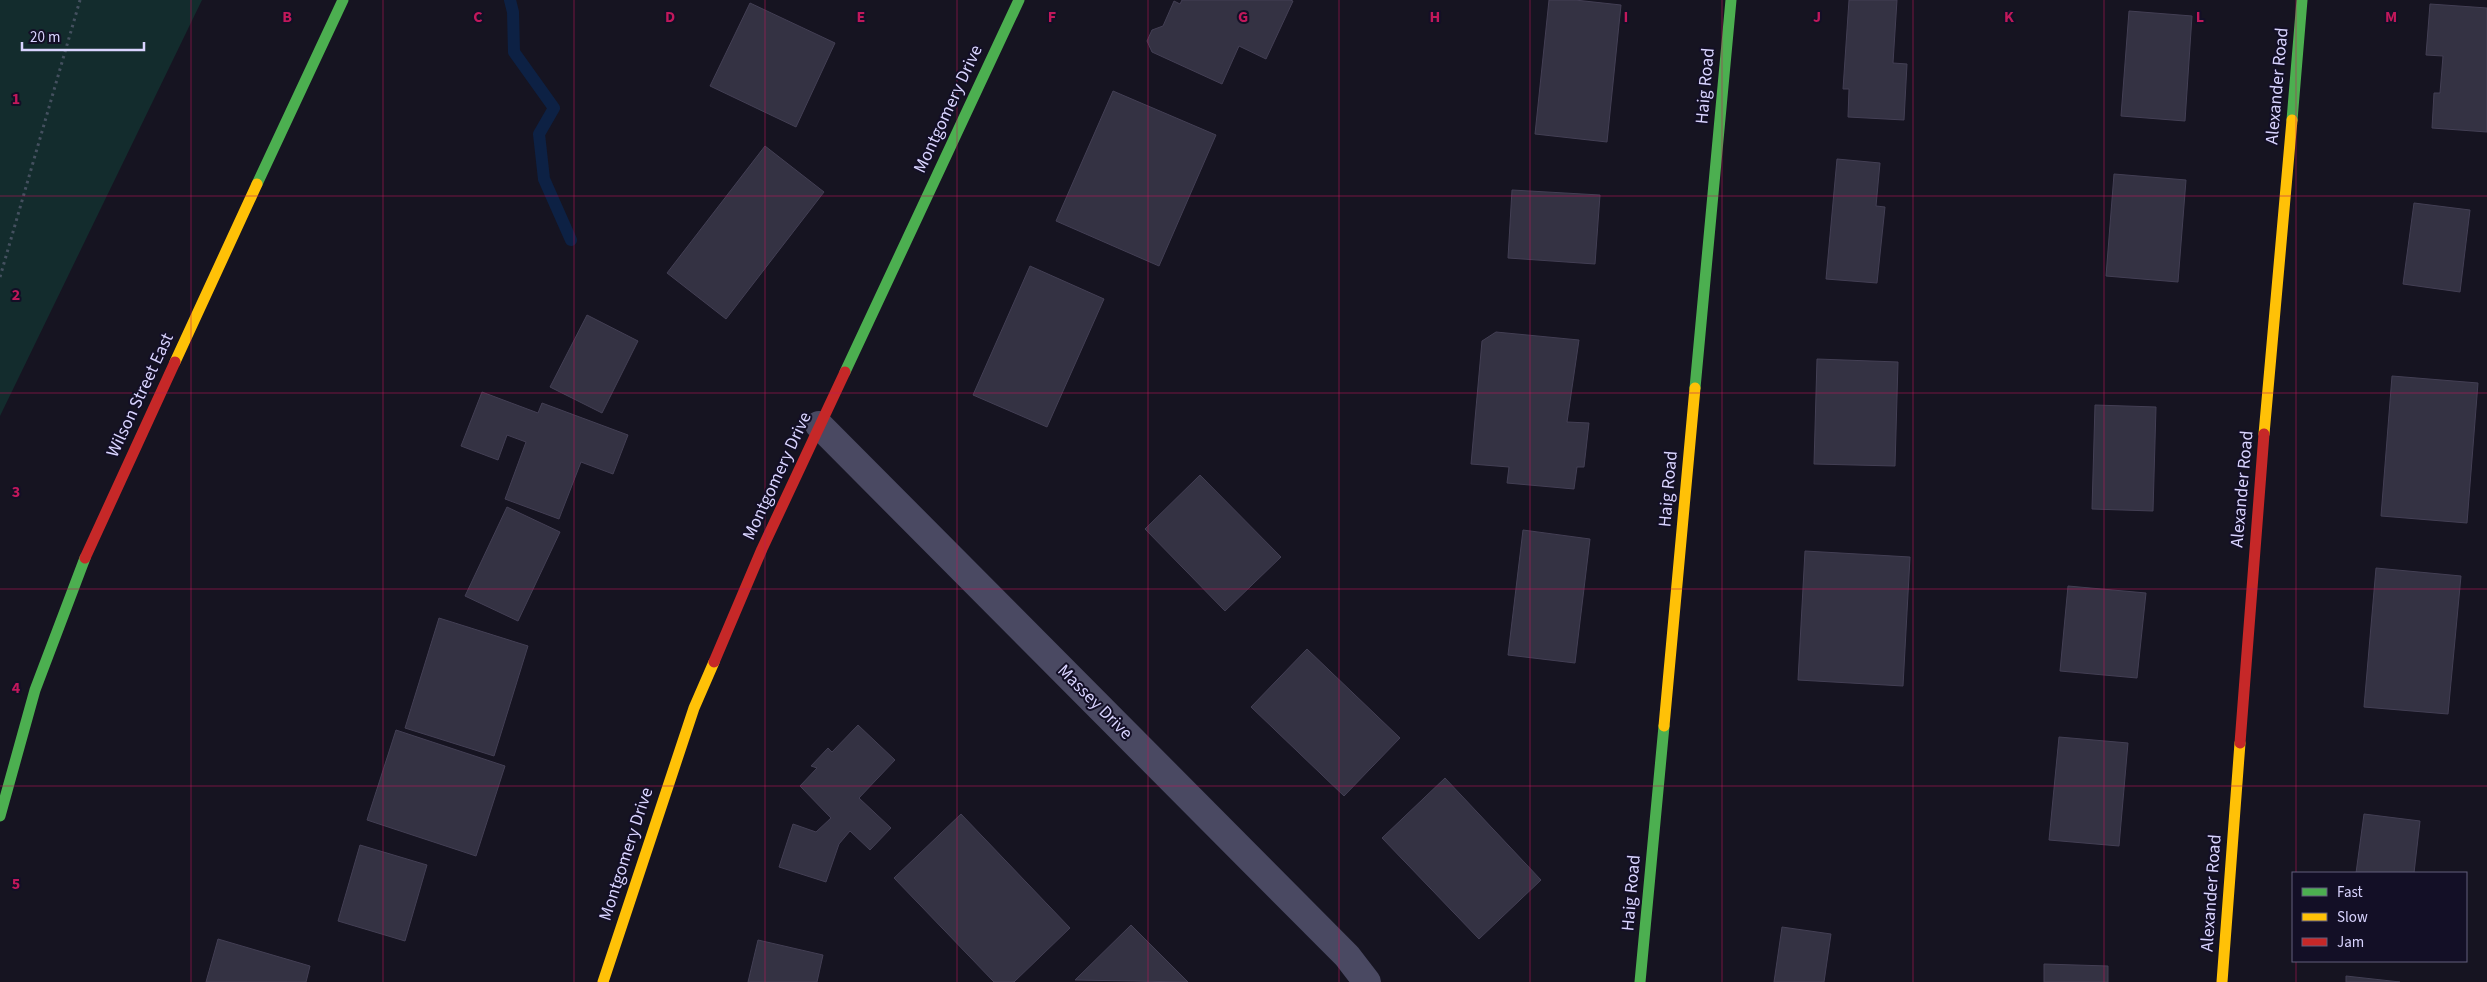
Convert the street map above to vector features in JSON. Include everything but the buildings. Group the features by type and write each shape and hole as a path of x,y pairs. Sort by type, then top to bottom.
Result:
{"street":[{"name":"Wilson Street East","path":"0,816 35,690 95,533 343,0"},
{"name":"Montgomery Drive","path":"603,982 694,708 762,549 1019,0"},
{"name":"Haig Road","path":"1640,982 1731,0"},
{"name":"Alexander Road","path":"2222,982 2256,530 2302,0"},
{"name":"Massey Drive","path":"820,425 1347,956 1367,982"}],"path":[{"path":"0,277 80,0"}],"green space":[{"path":"0,0 202,0 0,416"}],"waterway":[{"path":"510,0 513,12 514,52 554,108 539,134 544,179 571,240"}],"traffic: fast":[{"path":"257,184 343,0"},
{"path":"845,372 1019,0"},
{"path":"1695,388 1731,0"},
{"path":"2292,120 2302,0"},
{"path":"0,816 35,690 85,558"},
{"path":"1640,982 1664,726"}],"traffic: slow":[{"path":"2264,434 2292,120"},
{"path":"175,362 257,184"},
{"path":"1664,726 1695,388"},
{"path":"603,982 694,708 714,662"},
{"path":"2222,982 2240,743"}],"traffic: jam":[{"path":"85,558 175,362"},
{"path":"714,662 762,549 845,372"},
{"path":"2240,743 2264,434"}]}
